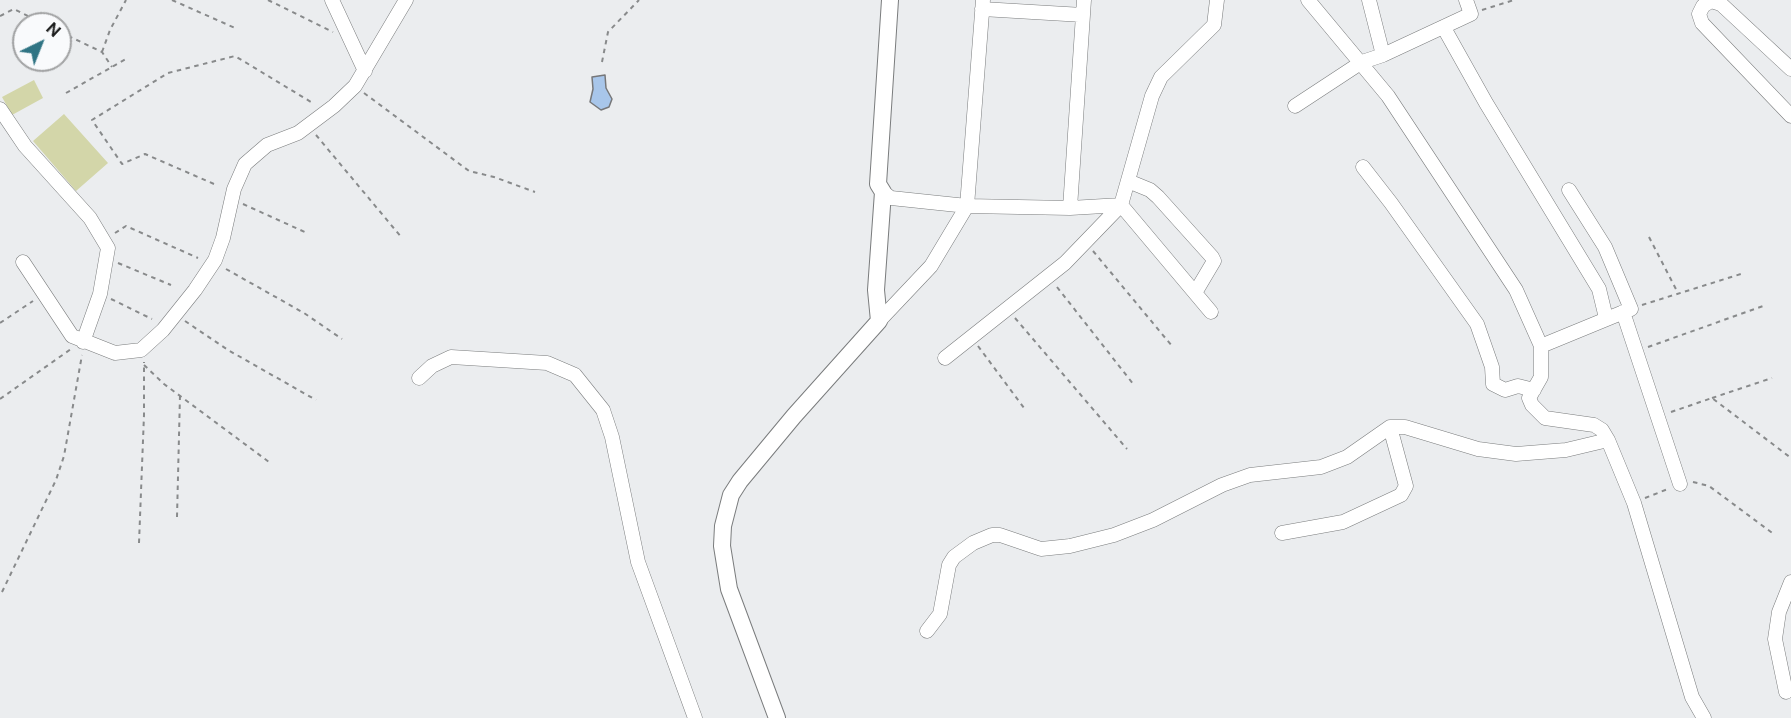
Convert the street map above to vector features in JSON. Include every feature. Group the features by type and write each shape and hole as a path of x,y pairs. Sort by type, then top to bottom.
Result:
{"street":[{"path":"332,0 365,71"},
{"path":"23,262 65,328 81,341 115,353 141,351 163,330 195,290 215,260 223,238 234,189 245,164 267,145 298,133 334,106 365,71 406,0"},
{"path":"890,0 878,184 884,192 891,198 967,206 1070,208 1121,205"},
{"path":"1070,208 1084,0"},
{"path":"945,358 1048,276 1086,242 1121,205 1152,96 1161,77 1214,25 1217,0"},
{"path":"1308,0 1362,62 1395,106 1516,290 1541,346 1541,377 1529,398 1532,405 1545,418 1594,425 1602,430 1608,440 1634,503 1692,697 1704,718"},
{"path":"1369,0 1383,55"},
{"path":"1295,106 1362,62 1383,55 1471,14 1466,0"},
{"path":"1791,69 1721,4 1712,1 1702,6 1699,14 1702,23 1791,116"},
{"path":"777,718 729,589 723,546 723,526 732,495 740,481 794,416 931,266 967,206 982,5 1083,15"},
{"path":"1444,28 1485,103 1599,289 1606,318"},
{"path":"0,109 25,146 90,218 108,248 100,294 81,341"},
{"path":"1363,167 1477,324 1492,367 1493,384 1505,390 1518,386 1534,390"},
{"path":"1128,181 1150,190 1158,197 1212,257 1214,261 1195,293"},
{"path":"1569,190 1605,247 1680,484"},
{"path":"879,321 876,290 884,192"},
{"path":"1121,205 1211,312"},
{"path":"1541,346 1627,311"},
{"path":"419,378 432,366 451,357 547,363 575,375 603,410 612,437 638,562 695,718"},
{"path":"927,631 940,614 949,565 973,543 992,535 1000,535 1041,549 1070,546 1114,535 1153,520 1222,485 1250,475 1322,467 1347,457 1390,427 1405,427 1478,449 1516,454 1566,450 1608,440"},
{"path":"1282,533 1342,522 1401,495 1406,486 1390,427"},
{"path":"1786,692 1774,639 1779,612 1791,582"}],"path":[{"path":"102,52 110,30 126,0"},
{"path":"172,0 235,28"},
{"path":"268,0 335,33"},
{"path":"602,62 608,32 639,0"},
{"path":"1471,14 1514,0"},
{"path":"0,16 14,9 20,12"},
{"path":"72,38 102,52 112,67"},
{"path":"214,184 145,154 122,164 92,120 168,73 235,56 311,102"},
{"path":"66,93 126,59"},
{"path":"362,92 469,171 494,177 535,192"},
{"path":"312,131 402,238"},
{"path":"244,204 308,233"},
{"path":"104,242 126,226 198,258"},
{"path":"1649,237 1678,293"},
{"path":"1086,242 1172,346"},
{"path":"106,258 171,285"},
{"path":"221,266 304,313 342,339"},
{"path":"1627,311 1744,273"},
{"path":"1048,276 1134,385"},
{"path":"100,294 152,319"},
{"path":"0,323 43,295"},
{"path":"1637,351 1763,306"},
{"path":"1008,309 1126,449"},
{"path":"181,318 228,350 316,400"},
{"path":"971,337 1024,408"},
{"path":"0,399 81,341"},
{"path":"2,592 56,480 64,456 81,341"},
{"path":"139,543 144,365 269,462"},
{"path":"1657,414 1663,416 1772,378"},
{"path":"177,518 180,395"},
{"path":"1712,398 1791,458"},
{"path":"1634,503 1680,484 1695,481 1709,486 1775,536"}],"green space":[{"path":"34,80 43,98 12,115 2,97"},
{"path":"64,114 108,163 76,191 33,141"}],"building":[{"path":"605,75 606,88 612,99 609,107 601,110 590,102 593,89 592,77"}]}
